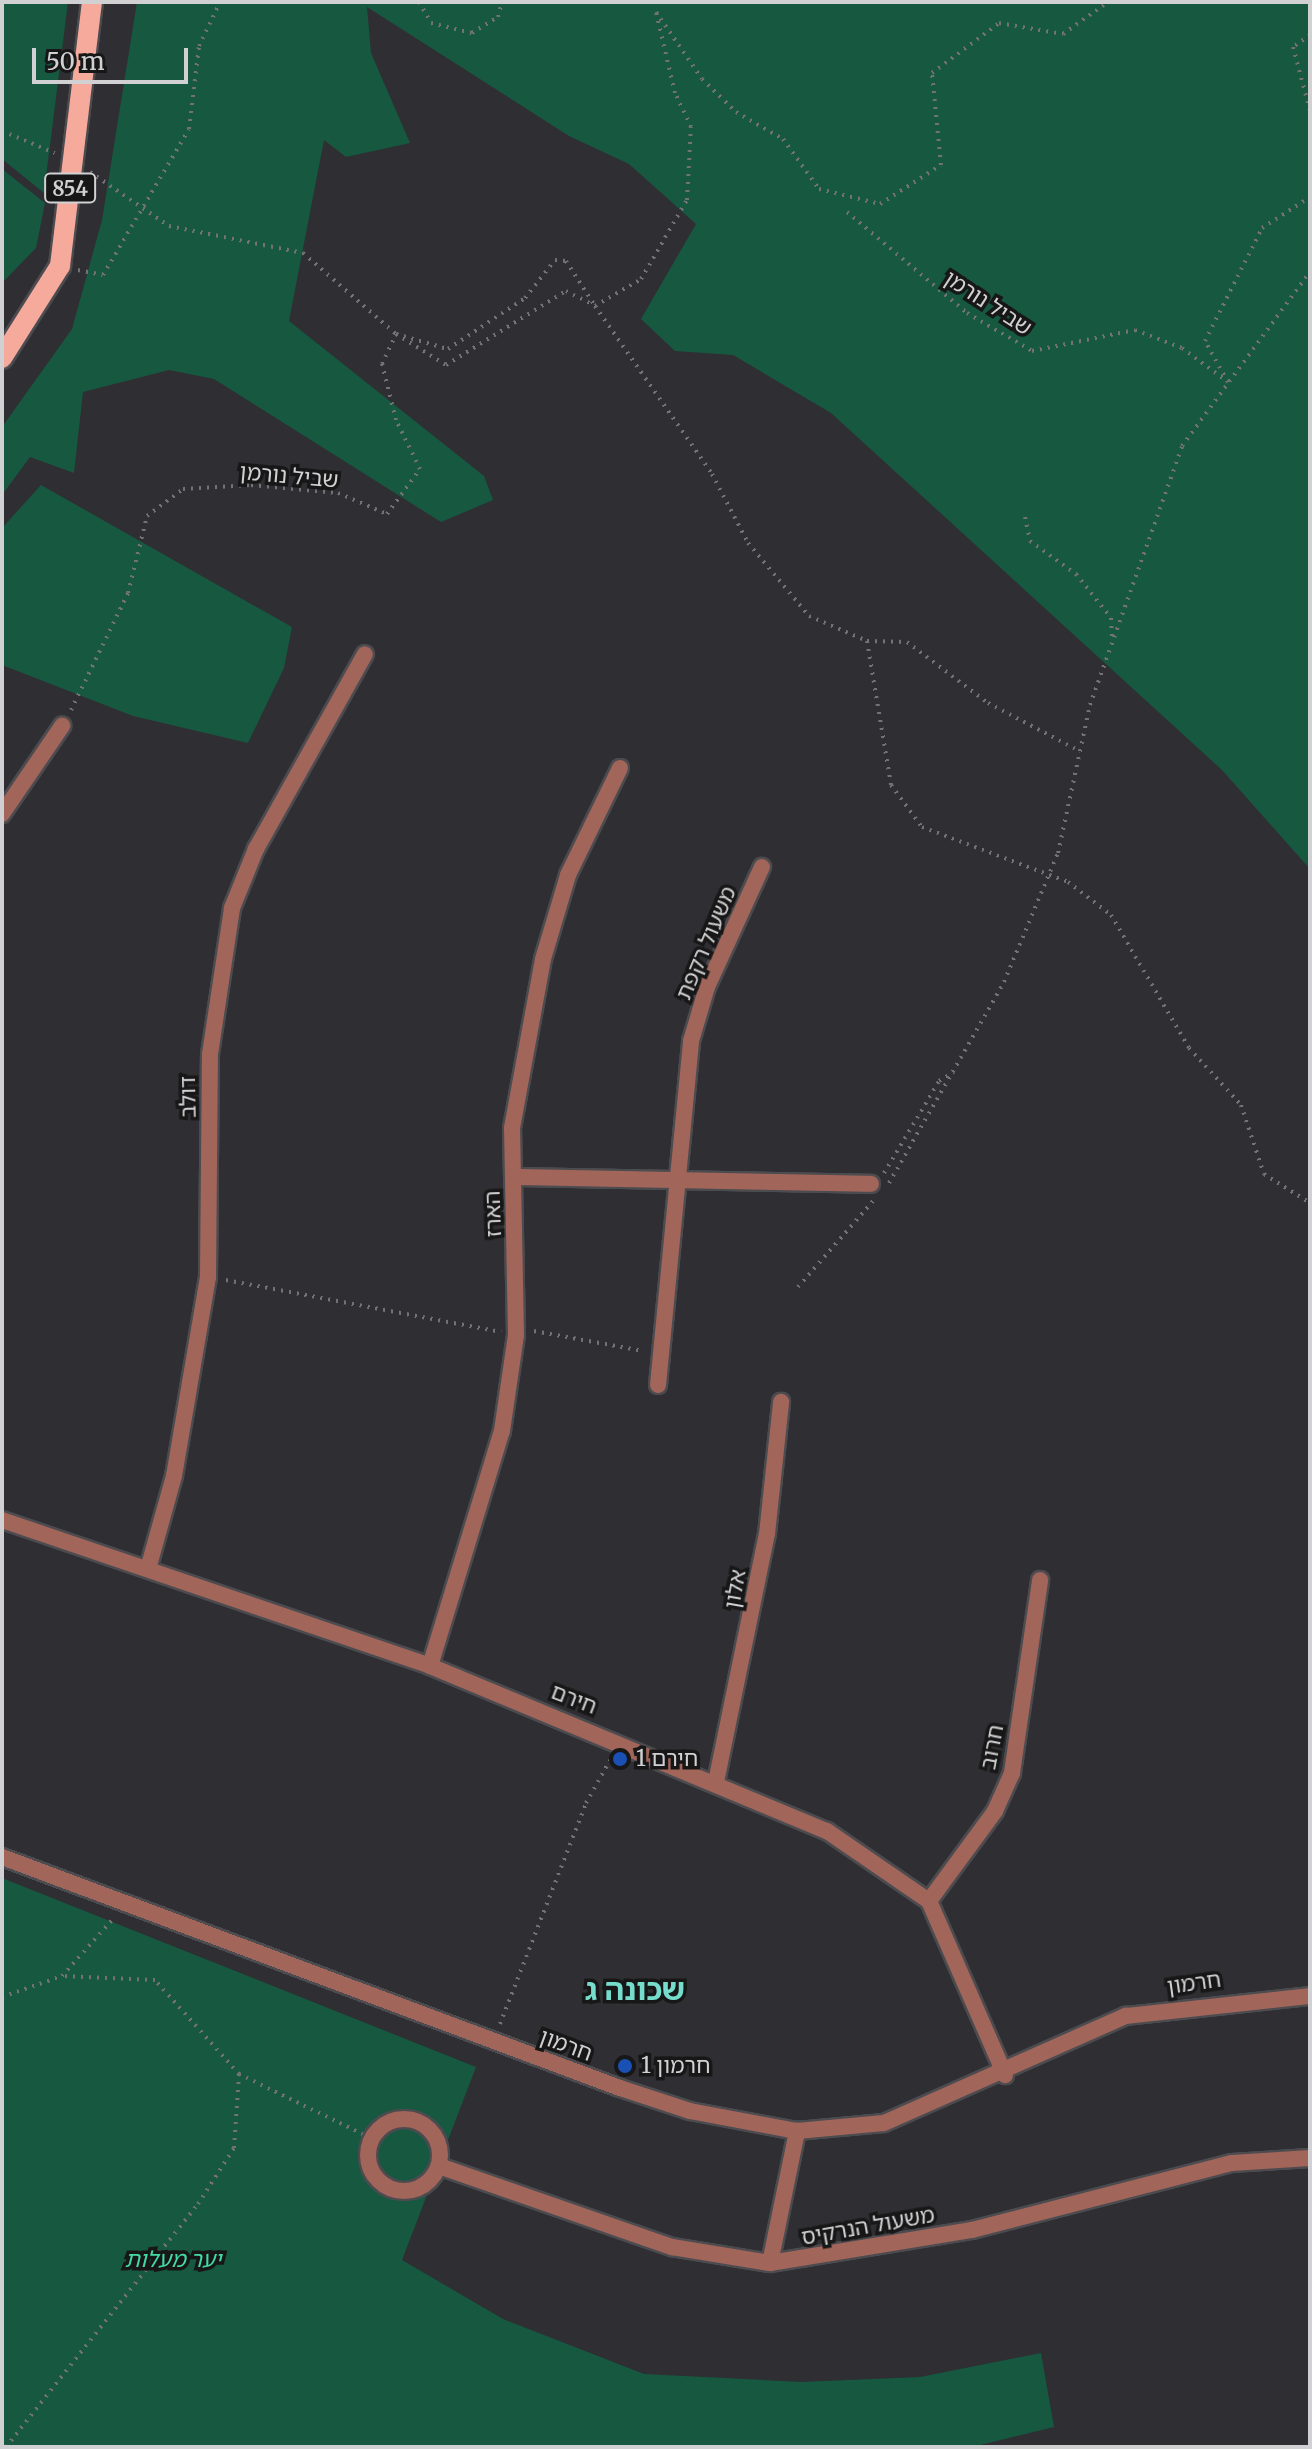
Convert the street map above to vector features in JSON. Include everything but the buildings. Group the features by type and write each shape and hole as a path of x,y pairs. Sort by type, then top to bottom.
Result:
{"main road":[{"name":"854","path":"2,358 60,266 92,2"}],"street":[{"name":"דולב","path":"148,1569 174,1476 208,1277 210,1054 232,908 263,835 365,654"},
{"path":"2,814 62,726"},
{"name":"הארז","path":"430,1666 502,1431 516,1331 512,1128 543,959 568,875 620,768"},
{"name":"משעול רקפת","path":"658,1385 691,1041 707,987 762,867"},
{"path":"514,1177 677,1180 877,1190"},
{"name":"אלון","path":"716,1782 767,1534 781,1402"},
{"name":"חירם","path":"2,1520 430,1666 621,1741 827,1831 929,1901"},
{"name":"חרוב","path":"929,1901 995,1811 1012,1773 1040,1580"},
{"name":"חרמון","path":"2,1857 690,2111 797,2131 884,2123 1005,2075 1126,2016 1310,1996"},
{"path":"929,1901 1005,2075"},
{"path":"400,2119 423,2124 438,2142 439,2166 425,2185 390,2189 372,2173 371,2138 400,2119"},
{"path":"770,2263 797,2131"},
{"name":"משעול הנרקיס","path":"439,2166 672,2247 770,2263 972,2230 1232,2163 1310,2158"}],"path":[{"path":"60,266 103,275 189,129 199,46 220,2"},
{"path":"419,2 431,23 472,33 498,17 502,2"},
{"path":"595,306 641,279 687,200 691,127 675,93 656,12 702,79 736,112 783,139 819,189 880,204 941,165 932,73 999,23 1063,34 1108,2"},
{"path":"1310,35 1293,47 1310,111"},
{"path":"2,131 73,160 169,226 205,237 303,253 396,334 446,365 566,291 595,306"},
{"path":"1228,382 1205,341 1262,228 1310,197"},
{"name":"שביל נורמן","path":"847,212 967,313 1032,351 1135,330 1182,348 1228,382"},
{"path":"396,334 448,349 525,298 555,260 566,261 712,474 748,543 809,616 867,641 907,642 988,703 1080,751"},
{"path":"798,1287 877,1190 956,1071 1004,982 1049,875 1112,640 1182,446 1310,272"},
{"name":"שביל נורמן","path":"62,726 128,593 147,516 183,489 338,493 387,514 420,469 396,420 382,364 396,334"},
{"path":"1025,517 1022,531 1030,541 1076,574 1111,618 1112,640"},
{"path":"867,641 891,785 922,827 1049,875 1111,915 1189,1048 1241,1105 1264,1174 1310,1203"},
{"path":"877,1190 939,1081 956,1071"},
{"path":"208,1277 662,1354"},
{"path":"494,2041 586,1803 621,1741"},
{"path":"62,1976 119,1902"},
{"path":"2,1997 62,1976 155,1980 239,2074 371,2138"},
{"path":"6,2447 198,2204 234,2148 239,2074"}],"green space":[{"path":"2,2 68,2 44,193 2,159"},
{"path":"137,2 1310,2 1310,869 1222,770 831,413 733,355 675,351 641,319 696,224 629,164 569,136 367,7 371,53 410,143 346,157 324,140 289,321 484,476 493,500 441,522 214,379 169,370 83,392 74,473 30,457 2,495 2,427 72,329 102,220"},
{"path":"2,169 45,203 36,248 2,283"},
{"path":"41,485 292,627 284,668 248,743 133,716 2,665 2,528"},
{"name":"יער מעלות","path":"2,1878 476,2067 402,2260 503,2319 644,2374 801,2382 920,2377 1041,2353 1054,2427 972,2447 2,2447"}],"place":[{"name":"חירם 1","path":"620,1759"},
{"name":"חרמון 1","path":"625,2066"}],"district":[{"name":"שכונה ג","path":"635,1989"}]}
